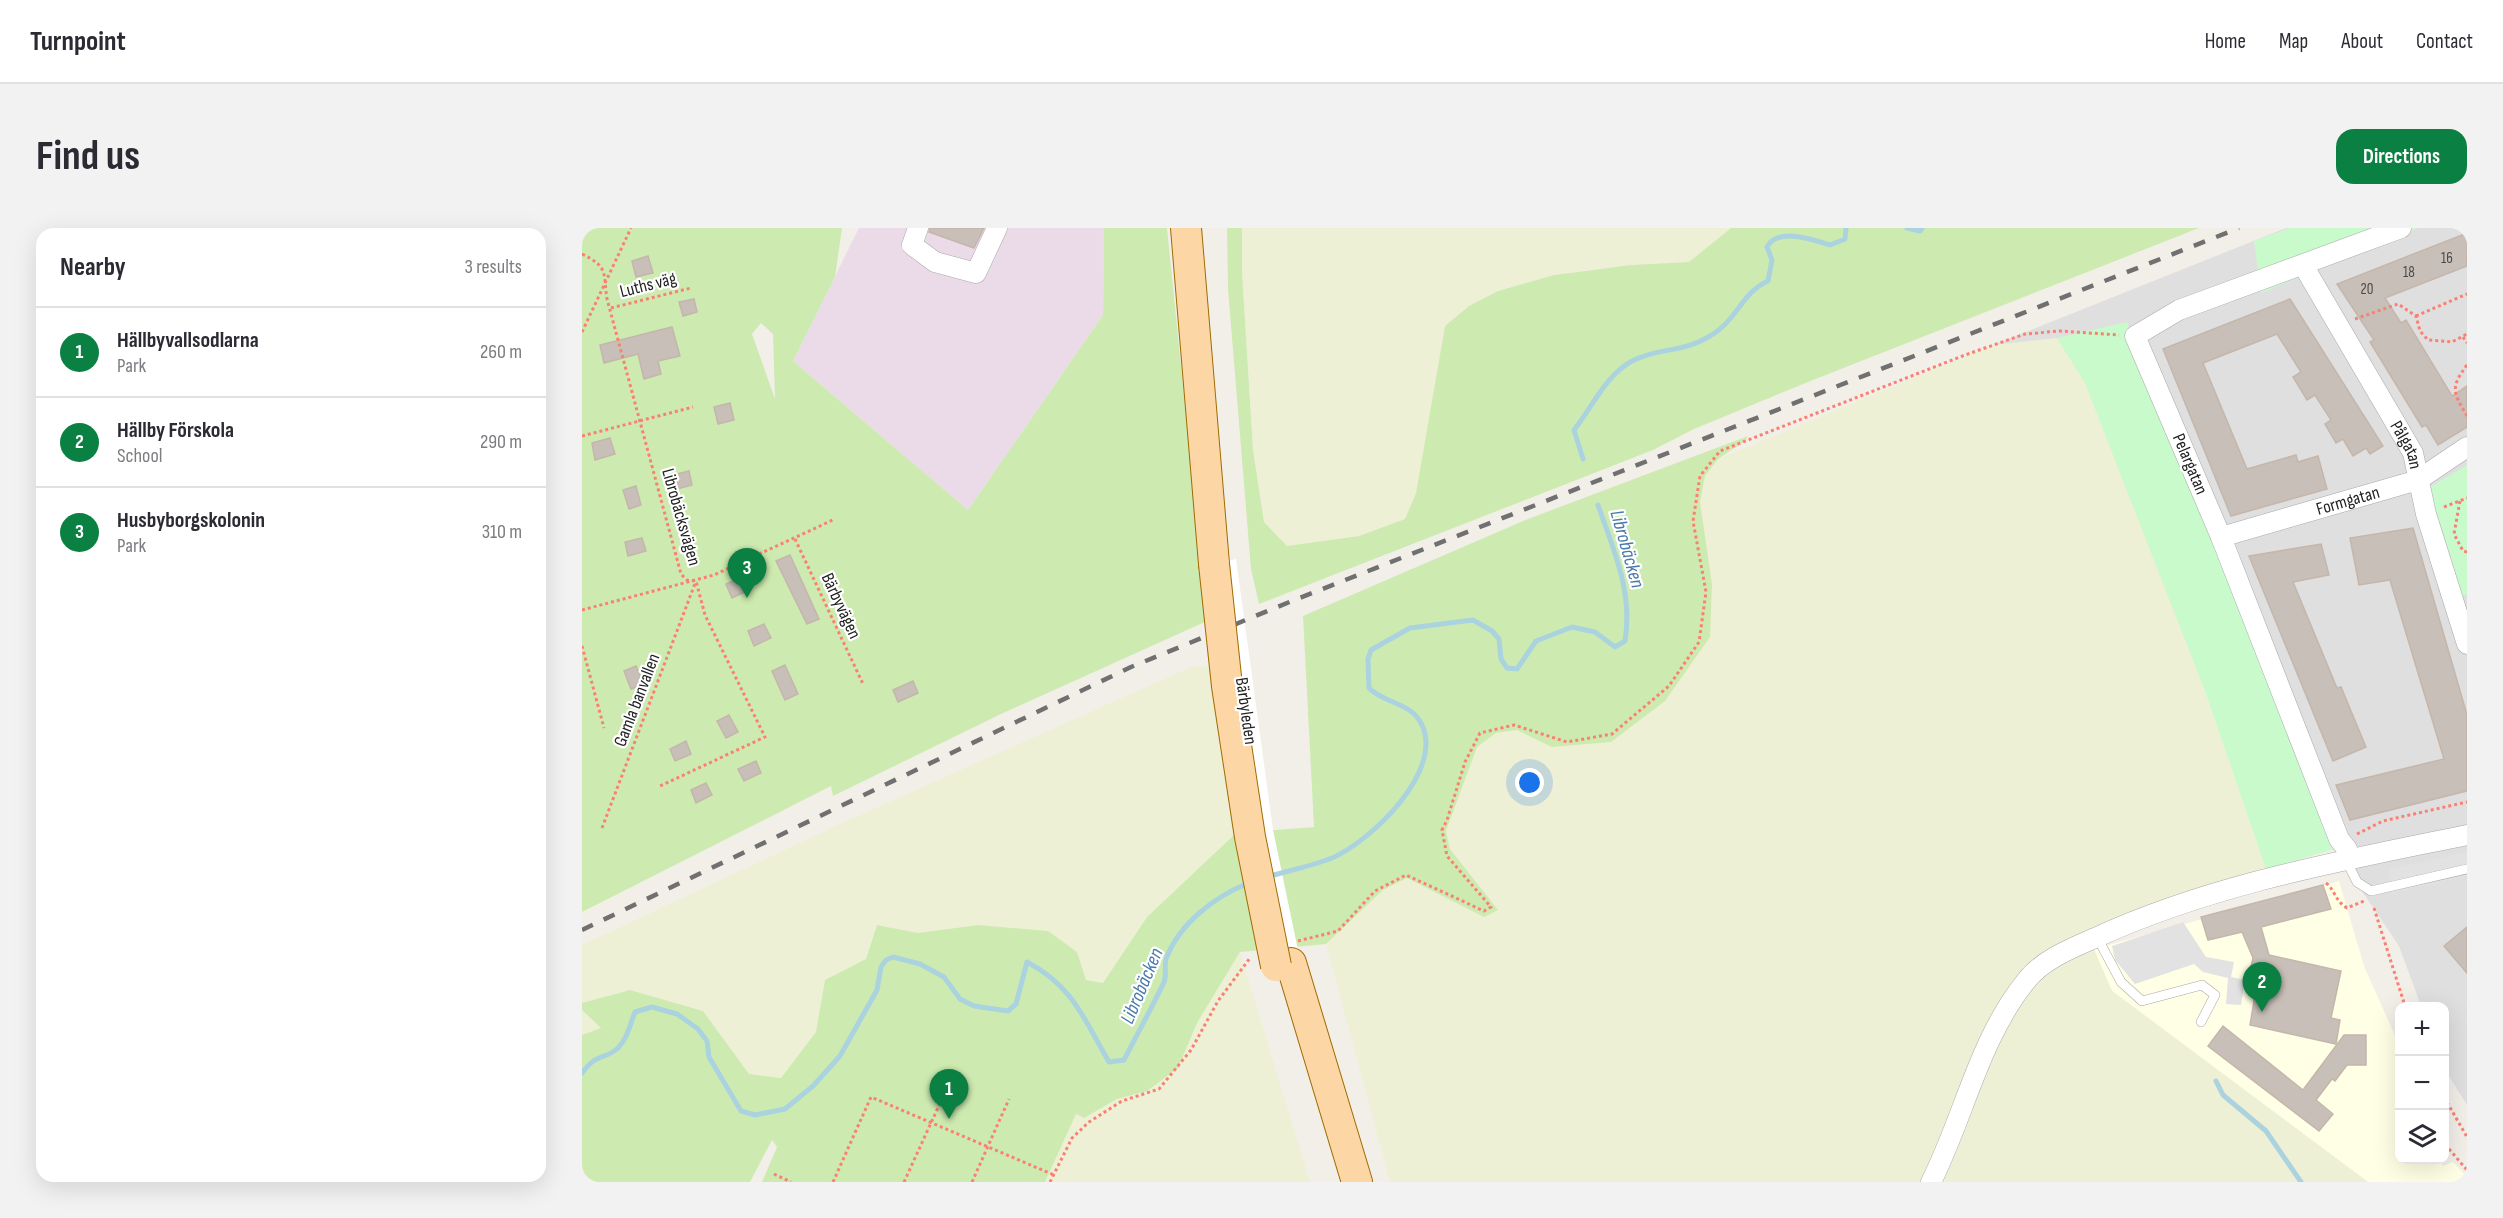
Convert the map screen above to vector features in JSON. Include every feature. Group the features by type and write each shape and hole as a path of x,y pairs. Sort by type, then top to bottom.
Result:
{"main road":[{"name":"Bärbyleden","path":"1186,228 1221,563 1253,760 1273,962 1339,1182"},
{"name":"Bärbyleden","path":"1204,237 1221,563"},
{"name":"Bärbyleden","path":"1273,962 1357,1182"}],"street":[{"path":"918,228 912,245 919,251 934,262 976,273 998,228"},
{"path":"2135,336 2179,310 2401,228"},
{"name":"Pålgatan","path":"2303,265 2413,453 2426,514 2462,605 2467,644"},
{"name":"Pelargatan","path":"2135,336 2222,537 2339,839 2347,849 2346,860"},
{"name":"Formgatan","path":"2222,537 2418,480 2467,447"},
{"path":"1931,1182 1992,1035 2026,979 2061,953 2127,922 2206,896 2346,860 2467,835"}],"lane":[{"path":"2346,860 2357,882 2371,891 2467,870"},
{"path":"2097,937 2121,982 2142,1001 2202,985 2215,995 2201,1022"}],"path":[{"path":"582,332 631,228"},
{"name":"Librobäcksvägen","path":"582,254 598,262 605,271 604,283 681,574 687,580 696,581 705,615 765,737 660,786"},
{"name":"Luths väg","path":"611,308 691,288"},
{"path":"2416,316 2467,294"},
{"path":"2354,320 2398,304 2416,316 2420,331 2428,340 2452,342 2467,334"},
{"path":"1311,939 1338,931 1375,891 1406,874 1484,911 1491,907 1448,856 1442,830 1465,762 1480,733 1514,725 1567,742 1612,734 1669,686 1699,642 1706,592 1693,521 1700,476 1720,451 1965,355 2025,334 2060,331 2135,336"},
{"path":"2463,337 2467,343"},
{"path":"2467,365 2455,383 2454,394 2467,416"},
{"path":"582,436 693,407"},
{"path":"2426,514 2467,498"},
{"path":"2460,501 2454,534 2463,551 2467,552"},
{"path":"582,610 696,581 836,519"},
{"name":"Bärbyvägen","path":"795,539 863,684"},
{"name":"Gamla banvallen","path":"602,828 696,581"},
{"path":"582,646 604,728"},
{"path":"2339,839 2363,832 2383,821 2467,802"},
{"path":"2316,883 2327,882 2338,903 2347,908 2366,900"},
{"path":"2374,908 2404,1002"},
{"path":"1050,1182 1072,1138 1089,1122 1122,1101 1159,1089 1191,1050 1218,1001 1273,962"},
{"path":"904,1182 952,1077"},
{"path":"832,1182 871,1097 930,1125 1054,1175"},
{"path":"972,1182 1009,1098"},
{"path":"2449,1104 2467,1137"},
{"path":"2449,1149 2467,1170"},
{"path":"774,1174 791,1182"}],"shaded area":[{"path":"859,228 1104,228 1103,315 968,510 793,361"},
{"path":"1242,228 1731,228 1689,262 1592,269 1554,275 1498,291 1405,519 1359,536 1287,546 1264,522 1253,450 1242,272"},
{"path":"2286,228 2467,228 2467,1105 2449,1076 2449,1002 2420,1002 2399,946 1993,345"},
{"path":"2057,338 2085,382 2205,691 2266,869 2085,930 2112,991 2368,1182 1390,1182 1326,944 1383,890 1407,878 1484,917 1497,910 1450,849 1446,831 1477,747 1496,733 1518,730 1552,747 1712,584 1700,502 1705,476 1718,459 1993,345"},
{"path":"1212,666 1236,833 1147,917 1103,983 1086,980 1077,952 978,925 918,933 877,925 866,959 825,980 816,1032 781,1078 749,1075 703,1011 630,990 582,1003 582,945 833,827 1191,667"},
{"path":"2467,852 2467,876 2390,893 2390,869"},
{"path":"2339,881 2364,966 2395,1036 2395,1164 2442,1164 2443,1166 2453,1162 2467,1177 2467,1182 2368,1182 2112,991 2094,949"},
{"path":"2183,922 2206,957 2234,962 2231,977 2245,980 2241,1005 2226,1004 2228,978 2203,972 2194,964 2135,984 2115,960 2112,946"},
{"path":"1240,952 1310,1182 1045,1182 1076,1114 1084,1118 1117,1099 1147,1091 1178,1068 1197,1023"},
{"path":"582,1010 601,1028 582,1035"}],"green space":[{"path":"582,228 842,228 835,277 793,361 968,510 1103,315 1104,228 1167,228 1207,621 1001,714 833,796 831,786 582,912","holes":["761,323 773,334 775,399 752,334"]},
{"path":"1227,228 1242,228 1242,272 1253,450 1264,522 1287,546 1359,536 1405,519 1416,493 1445,326 1469,306 1498,291 1554,275 1631,265 1689,262 1731,228 2199,228 1808,382 1694,429 1653,450 1259,604 1251,569 1228,289"},
{"path":"2290,228 2418,228 2261,293 2254,241"},
{"path":"2127,322 2338,848 2266,869 2205,691 2085,383 2057,338"},
{"path":"1748,436 1745,441 1718,459 1705,476 1700,502 1712,584 1710,637 1665,701 1611,742 1552,747 1517,730 1496,733 1477,747 1446,831 1450,849 1498,910 1484,917 1407,878 1383,890 1326,944 1240,952 1197,1023 1178,1068 1147,1091 1117,1099 1084,1118 1076,1114 1045,1182 762,1182 777,1147 772,1140 750,1182 582,1182 582,1035 601,1028 582,1010 582,1003 630,990 703,1011 749,1074 781,1078 816,1032 825,980 866,959 877,925 918,933 978,925 1048,931 1077,952 1086,980 1103,983 1147,917 1236,833 1314,827 1303,616 1528,519"},
{"path":"2467,465 2467,594 2462,596 2427,489"}],"pier":[{"path":"1236,559 1273,830 1300,960 1291,963 1202,568"}],"building":[{"path":"930,228 984,228 974,248 929,232"},
{"path":"2467,233 2467,266 2385,298 2401,323 2406,320 2452,396 2467,386 2467,427 2438,445 2426,425 2422,427 2370,342 2374,340 2337,284"},
{"path":"648,256 653,273 636,277 632,261"},
{"path":"694,299 697,312 683,316 679,302"},
{"path":"2290,299 2383,446 2370,454 2366,448 2353,456 2343,439 2336,443 2325,424 2331,420 2315,395 2307,400 2293,377 2301,372 2277,334 2203,363 2247,469 2296,455 2298,462 2318,456 2327,489 2231,516 2163,349"},
{"path":"672,327 680,356 658,361 661,374 644,379 638,354 604,363 600,345"},
{"path":"730,403 734,420 718,424 714,407"},
{"path":"610,438 615,454 595,460 592,443"},
{"path":"689,471 692,485 673,490 669,476"},
{"path":"636,486 641,505 629,509 623,490"},
{"path":"2413,528 2467,715 2467,791 2350,820 2336,785 2444,759 2390,580 2359,585 2350,538"},
{"path":"642,538 646,551 628,556 625,542"},
{"path":"2321,544 2329,575 2293,582 2337,688 2341,687 2366,747 2333,761 2249,556"},
{"path":"790,555 819,619 807,624 776,561"},
{"path":"741,577 747,591 732,598 726,584"},
{"path":"764,624 771,638 754,646 748,631"},
{"path":"785,665 798,694 785,700 772,671"},
{"path":"636,666 644,684 631,689 624,671"},
{"path":"913,681 918,693 898,702 893,690"},
{"path":"729,715 738,732 726,738 717,721"},
{"path":"686,741 691,754 675,761 670,749"},
{"path":"756,761 761,773 744,781 738,769"},
{"path":"706,783 712,795 696,803 691,790"},
{"path":"2323,885 2331,909 2261,927 2269,955 2341,971 2331,1018 2340,1020 2336,1044 2250,1025 2254,1001 2249,977 2253,958 2242,932 2208,940 2201,917"},
{"path":"2467,927 2467,973 2444,946"},
{"path":"2223,1026 2303,1090 2344,1035 2366,1035 2366,1065 2347,1065 2335,1081 2332,1079 2316,1100 2333,1114 2319,1131 2208,1046"}],"waterway":[{"name":"Librobäcken","path":"1583,459 1574,430 1615,373 1634,360 1694,344 1724,326 1746,298 1768,281 1772,260 1767,247 1772,241 1794,236 1830,245 1845,239 1846,228"},
{"name":"Librobäcken","path":"1907,228 1920,231 1922,228"},
{"name":"Librobäcken","path":"1266,877 1324,861 1348,849 1384,820 1414,782 1423,762 1426,742 1421,723 1410,711 1381,697 1369,688 1368,659 1371,650 1410,628 1473,620 1492,631 1499,639 1501,659 1507,668 1517,669 1536,641 1572,627 1595,632 1615,647 1625,641 1627,623 1624,589 1616,555 1598,505"},
{"name":"Librobäcken","path":"582,1073 592,1062 618,1048 626,1036 635,1012 652,1007 677,1014 698,1029 707,1041 709,1057 741,1111 755,1115 785,1109 813,1086 840,1056 877,990 881,967 886,960 893,957 920,964 944,977 960,999 974,1006 1008,1011 1016,1004 1027,962 1043,971 1067,993 1109,1062 1124,1060 1164,982 1166,959 1180,934 1211,904 1249,883"},
{"path":"2216,1081 2223,1095 2266,1131 2301,1182"}],"railway":[{"path":"582,930 1131,667 1292,601 2239,228"}],"place":[{"name":"Husbyborgskolonin","path":"747,598"},
{"name":"Hällby Förskola","path":"2262,1012"},
{"name":"Hällbyvallsodlarna","path":"949,1119"}]}
